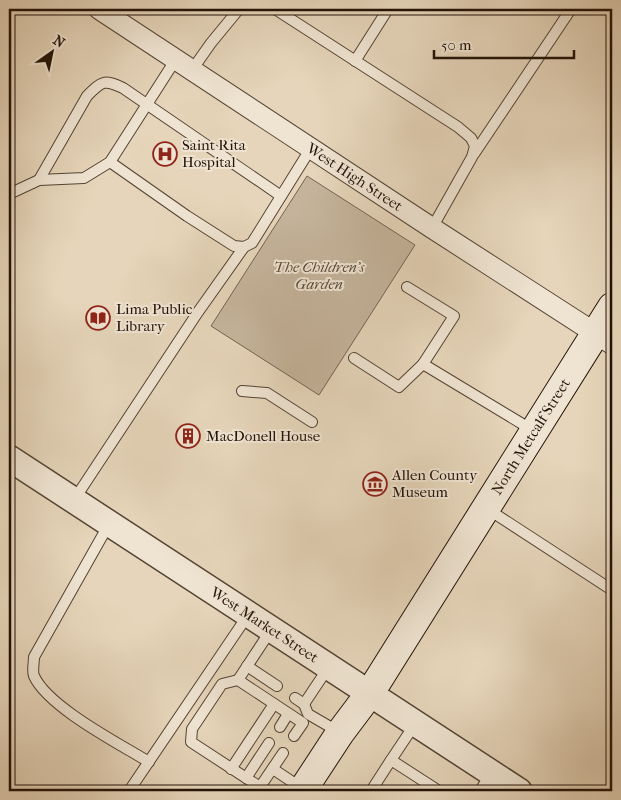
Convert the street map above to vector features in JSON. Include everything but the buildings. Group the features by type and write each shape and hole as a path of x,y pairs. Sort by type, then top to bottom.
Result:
{"main road":[{"name":"North Metcalf Street","path":"303,790 340,733 370,693 535,432 604,338 612,307"}],"street":[{"name":"West High Street","path":"99,9 432,228 604,338"},
{"name":"West Market Street","path":"9,458 370,693 415,724 486,782 519,791"}],"lane":[{"path":"9,194 39,180 84,178 110,162 147,105 184,65 211,43 239,9"},
{"path":"275,9 441,116 471,138 474,146 472,157"},
{"path":"354,61 388,9"},
{"path":"432,228 472,157 571,9"},
{"path":"39,180 87,96 98,85 110,82 123,88 281,196"},
{"path":"73,501 198,312 244,247 252,243 311,148"},
{"path":"110,162 215,234 234,246 244,247"},
{"path":"354,358 399,387 422,364 454,316 407,286"},
{"path":"422,364 535,432"},
{"path":"242,392 267,393 312,422"},
{"path":"486,507 612,590"},
{"path":"109,524 34,657 33,674 43,691 83,722 149,762"},
{"path":"129,791 248,615"},
{"path":"271,630 238,680 222,684 192,730 191,742 260,788 282,753"},
{"path":"247,666 277,686"},
{"path":"328,667 300,701 308,714 340,733"},
{"path":"238,680 303,723"},
{"path":"231,769 274,704"},
{"path":"280,726 288,714"},
{"path":"294,736 308,714"},
{"path":"371,791 415,724"},
{"path":"246,778 269,743"},
{"path":"391,760 439,791"},
{"path":"273,769 303,790"}],"green space":[{"name":"The Children’s Garden","path":"307,176 415,245 319,395 211,326"}],"place":[{"name":"Saint Rita Hospital","path":"165,154"},
{"name":"Lima Public Library","path":"98,318"},
{"name":"MacDonell House","path":"188,436"},
{"name":"Allen County Museum","path":"375,484"}]}
